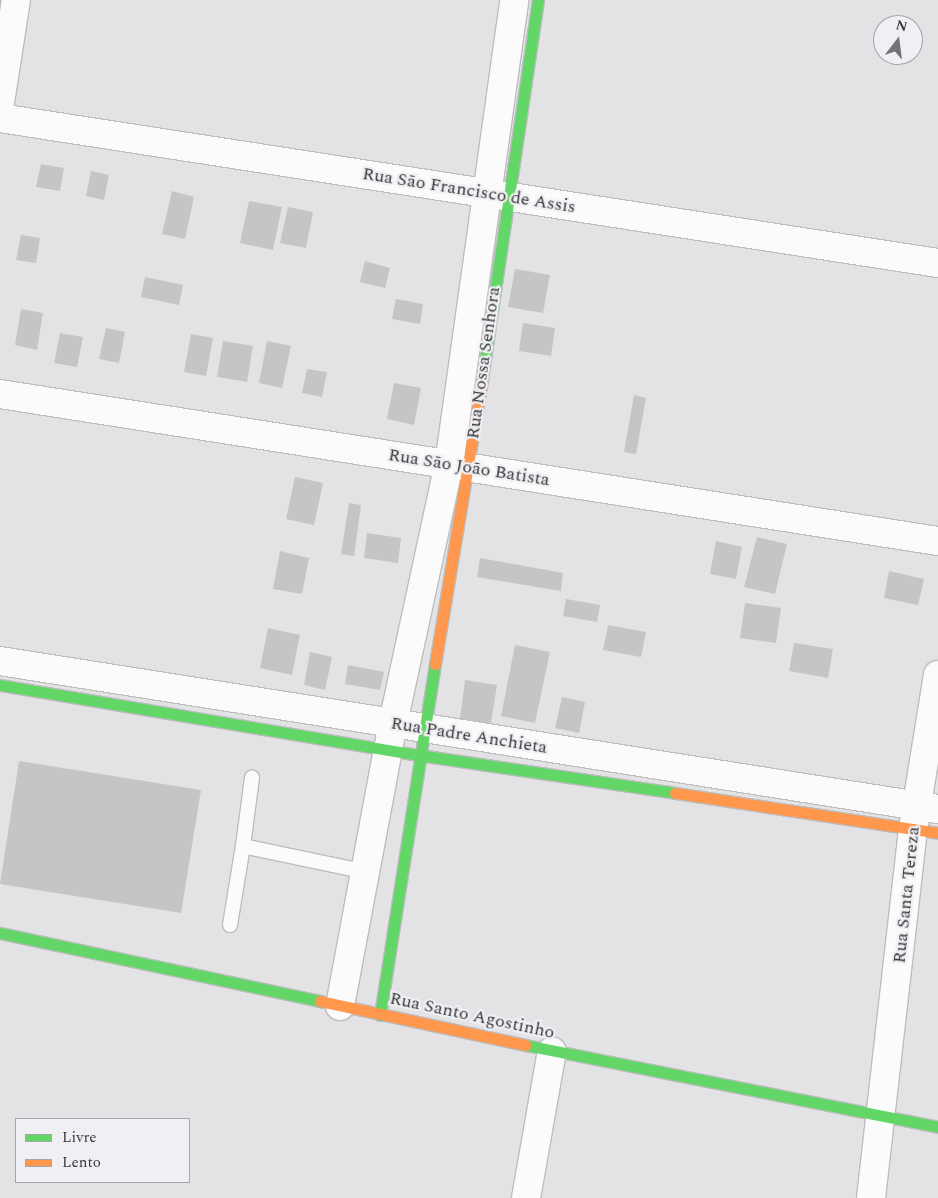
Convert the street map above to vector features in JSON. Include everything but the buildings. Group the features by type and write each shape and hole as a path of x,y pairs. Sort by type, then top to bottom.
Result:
{"street":[{"path":"0,102 16,0"},
{"name":"Rua Nossa Senhora","path":"514,0 520,42"},
{"name":"Rua Nossa Senhora","path":"380,1014 421,742 496,195 520,42 538,0"},
{"name":"Rua São Francisco de Assis","path":"0,118 938,263"},
{"name":"Rua São João Batista","path":"0,394 938,541"},
{"name":"Rua Nossa Senhora","path":"340,1006 391,736 459,467"},
{"name":"Rua Padre Anchieta","path":"0,661 421,742 927,819"},
{"name":"Rua Santa Tereza","path":"871,1198 927,819 938,675"},
{"name":"Rua Padre Anchieta","path":"0,685 391,736"},
{"path":"364,882 397,901"},
{"name":"Rua Santo Agostinho","path":"0,933 552,1051 938,1127"},
{"path":"526,1198 552,1051"}],"lane":[{"path":"230,925 252,778"},
{"path":"243,846 364,882"}],"traffic: fast":[{"path":"482,379 538,0"},
{"path":"380,1015 435,664"},
{"path":"0,685 419,755 675,793"},
{"path":"0,933 320,1001"},
{"path":"525,1045 938,1127"}],"traffic: slow":[{"path":"435,664 482,379"},
{"path":"675,793 938,833"},
{"path":"320,1001 525,1045"}]}
